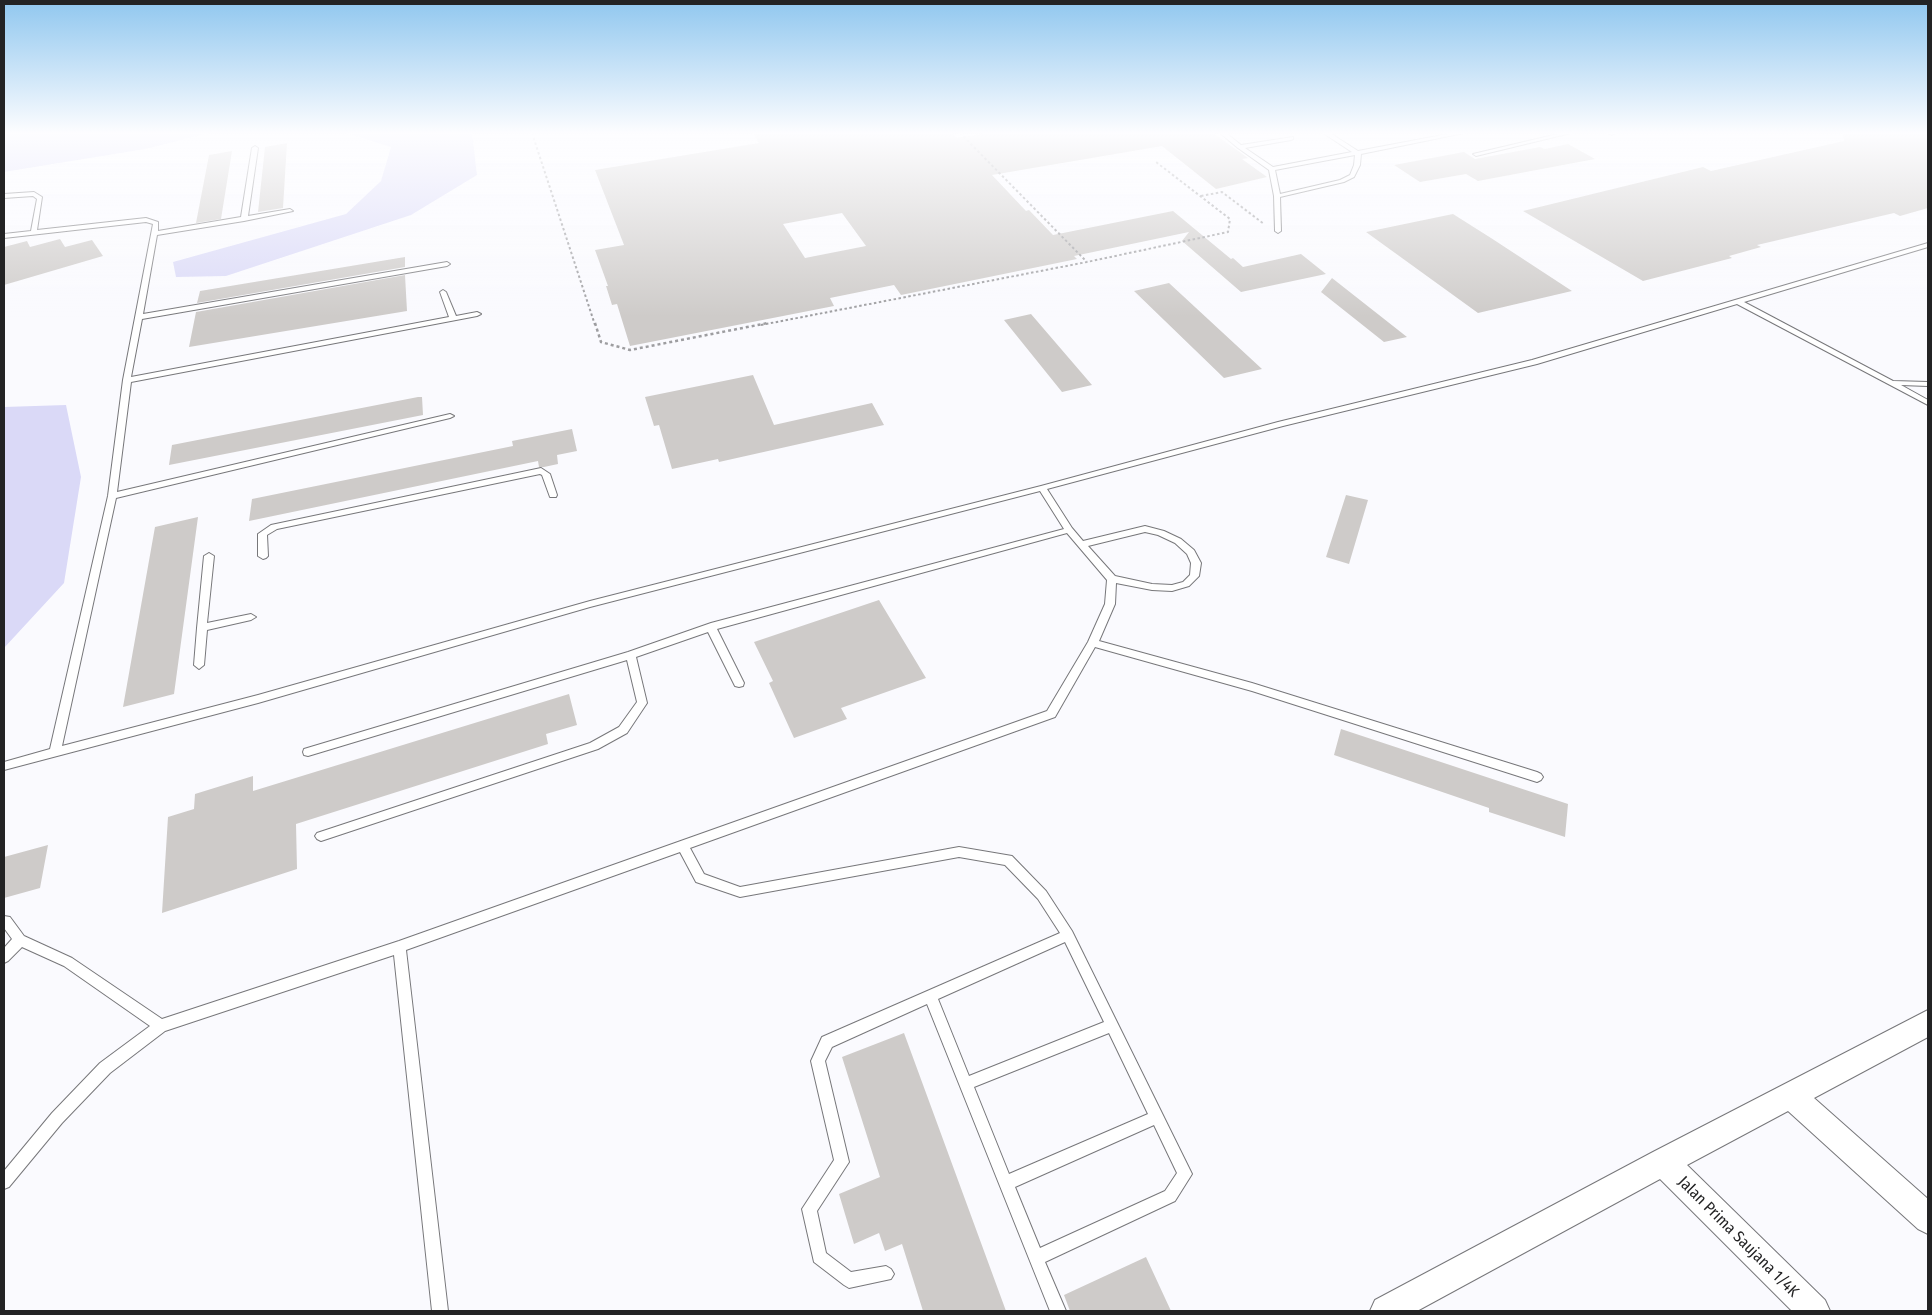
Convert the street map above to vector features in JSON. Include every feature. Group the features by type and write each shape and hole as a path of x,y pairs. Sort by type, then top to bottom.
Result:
{"street":[{"path":"1400,1308 1663,1162 1928,1023"},
{"path":"1790,1096 1928,1219"},
{"name":"Jalan Prima Saujana 1/4K","path":"1663,1162 1814,1311"}],"lane":[{"path":"4,196 28,194"},
{"path":"34,232 40,198 35,194"},
{"path":"244,218 248,194"},
{"path":"1278,231 1277,196 1284,194"},
{"path":"155,233 290,211"},
{"path":"4,236 146,220 156,223 127,380 112,496 55,753"},
{"path":"4,766 258,699 590,604 1042,488 1281,424 1534,362 1928,245"},
{"path":"139,317 447,264"},
{"path":"443,292 453,318"},
{"path":"1737,301 1928,402"},
{"path":"127,380 477,314"},
{"path":"1890,383 1928,384"},
{"path":"112,496 450,416"},
{"path":"263,556 262,534 274,527 541,471 546,474 554,495"},
{"path":"1042,488 1069,530 1112,579 1152,587 1172,588 1186,584 1194,576 1196,563 1192,552 1178,541 1161,533 1145,529 1082,544"},
{"path":"308,752 632,654 711,628 1069,530"},
{"path":"200,665 209,556"},
{"path":"4,1182 57,1118 105,1068 161,1026 399,947 1051,714 1093,644 1110,604 1112,579"},
{"path":"202,628 251,617"},
{"path":"711,628 738,683"},
{"path":"1093,644 1252,687 1537,777"},
{"path":"321,836 594,746 623,730 642,703 632,654"},
{"path":"683,847 700,878 740,892 959,852 1008,860 1042,895 1068,935 1185,1174 1170,1196 1036,1258"},
{"path":"4,921 6,921 20,940 68,962 161,1026"},
{"path":"886,1274 849,1280 819,1257 809,1209 842,1162 818,1060 827,1042 1068,935"},
{"path":"4,957 20,940"},
{"path":"399,947 440,1311"},
{"path":"931,997 1058,1311"},
{"path":"966,1084 1112,1025"},
{"path":"1006,1183 1157,1117"}],"path":[{"path":"552,194 601,342 630,350 1087,262 1228,232 1230,219 1200,196"},
{"path":"1020,194 1087,262"},
{"path":"1200,196 1209,194"},
{"path":"1225,194 1274,232 1278,231"}],"shaded area":[{"path":"367,194 445,194 411,215 226,276 176,277 173,262 346,214"},
{"path":"66,405 81,477 64,583 4,648 4,407"}],"building":[{"path":"201,194 225,194 221,219 196,223"},
{"path":"260,194 284,194 283,208 258,212"},
{"path":"604,194 1010,194 1026,211 1029,210 1053,235 1173,211 1243,267 1301,254 1326,274 1241,292 1182,241 1189,232 1074,256 1077,259 901,295 894,285 830,298 834,306 630,346 617,304 612,305 606,286 608,286 595,250 624,245","holes":["842,213 866,246 805,258 783,224"]},
{"path":"1591,194 1928,194 1928,208 1900,216 1894,213 1757,245 1761,247 1729,256 1732,258 1643,281 1523,211"},
{"path":"1453,214 1572,291 1478,313 1366,232"},
{"path":"60,239 65,247 92,240 103,256 4,285 4,247 27,241 30,247"},
{"path":"405,257 405,267 197,303 200,291"},
{"path":"405,275 407,311 189,347 196,312"},
{"path":"1332,278 1407,337 1384,342 1321,292"},
{"path":"1169,283 1262,369 1224,378 1134,291"},
{"path":"1031,314 1092,385 1062,392 1004,320"},
{"path":"753,375 774,425 872,403 884,425 719,462 718,459 672,469 659,425 654,426 645,397"},
{"path":"422,397 423,415 169,465 172,445"},
{"path":"572,429 577,451 557,455 558,464 539,467 538,461 249,521 252,499 513,446 512,441"},
{"path":"1346,495 1368,500 1349,564 1326,557"},
{"path":"198,517 174,694 123,707 155,527"},
{"path":"879,600 926,678 841,708 847,719 794,738 769,683 773,681 754,642"},
{"path":"569,694 577,725 546,734 548,744 296,824 297,869 162,913 168,817 194,809 195,794 253,776 253,791"},
{"path":"1341,729 1568,804 1565,837 1489,812 1489,808 1334,755"},
{"path":"48,845 40,888 4,898 4,857"},
{"path":"904,1033 1006,1311 923,1311 902,1244 885,1251 879,1233 854,1244 839,1194 880,1177 842,1057"},
{"path":"1146,1257 1171,1311 1070,1311 1064,1295"}]}
